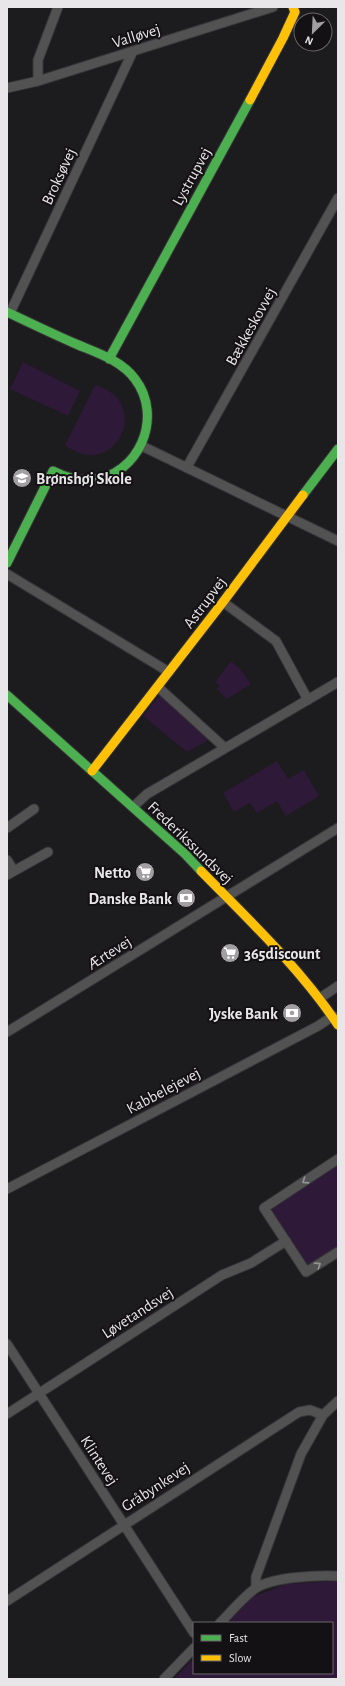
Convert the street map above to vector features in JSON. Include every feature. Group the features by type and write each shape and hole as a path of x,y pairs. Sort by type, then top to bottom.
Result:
{"street":[{"path":"38,81 38,60 58,7"},
{"name":"Valløvej","path":"7,88 38,81 273,7"},
{"name":"Lystrupvej","path":"109,359 283,38 295,12 293,7"},
{"name":"Broksøvej","path":"8,313 133,51"},
{"name":"Bækkeskovvej","path":"187,467 338,198"},
{"path":"7,563 53,471 74,479 97,479 108,476 128,464 142,446 147,429 148,412 142,390 128,371 109,359 8,313"},
{"path":"142,446 338,541"},
{"name":"Astrupvej","path":"92,771 170,672 338,449"},
{"path":"7,574 170,672"},
{"path":"223,602 276,641 308,700"},
{"path":"133,808 147,794 338,682"},
{"path":"158,687 225,748"},
{"name":"Frederikssundsvej","path":"7,695 185,854 227,897 320,998 338,1025"},
{"path":"7,828 34,809"},
{"name":"Ærtevej","path":"7,1032 338,828"},
{"path":"7,860 10,873 48,852"},
{"path":"320,998 338,986"},
{"name":"Kabbelejevej","path":"7,1189 333,1016"},
{"path":"338,1159 264,1208 306,1272 338,1252"},
{"name":"Løvetandsvej","path":"7,1414 222,1275 251,1263 286,1241"},
{"name":"Klintevej","path":"7,1344 193,1631"},
{"path":"256,1588 256,1577 301,1454 323,1415 338,1400"},
{"name":"Gråbynkevej","path":"7,1601 299,1412 310,1410 323,1415"},
{"path":"221,1622 256,1588 282,1580 320,1576 338,1576"},
{"path":"164,1679 193,1649"}],"shaded area":[{"path":"23,362 80,391 68,416 10,389"},
{"path":"95,385 113,394 123,407 125,421 121,436 112,447 99,454 83,454 65,445"},
{"path":"231,661 240,669 251,684 227,699 217,689 220,686 215,682"},
{"path":"160,695 210,739 187,752 143,716"},
{"path":"277,761 288,779 304,770 319,796 286,816 277,801 257,813 250,803 234,812 223,793"},
{"path":"338,1163 338,1247 307,1267 271,1210"},
{"path":"338,1581 338,1679 174,1679 193,1659 193,1674 333,1674 333,1622 229,1622 252,1597 287,1584"}],"traffic: fast":[{"path":"109,359 250,100"},
{"path":"7,312 116,362 129,372 135,379 143,394 147,410 146,427 142,442 134,456 122,468 108,476 91,480 72,478 53,471 7,563"},
{"path":"303,495 338,449"},
{"path":"7,695 185,854 201,871"}],"traffic: slow":[{"path":"250,100 283,38 295,12 293,7"},
{"path":"92,771 223,602 303,495"},
{"path":"201,871 291,964 338,1025"}],"place":[{"name":"Brønshøj Skole","path":"22,478"},
{"name":"Netto","path":"145,872"},
{"name":"Danske Bank","path":"186,898"},
{"name":"365discount","path":"230,953"},
{"name":"Jyske Bank","path":"292,1013"}]}
